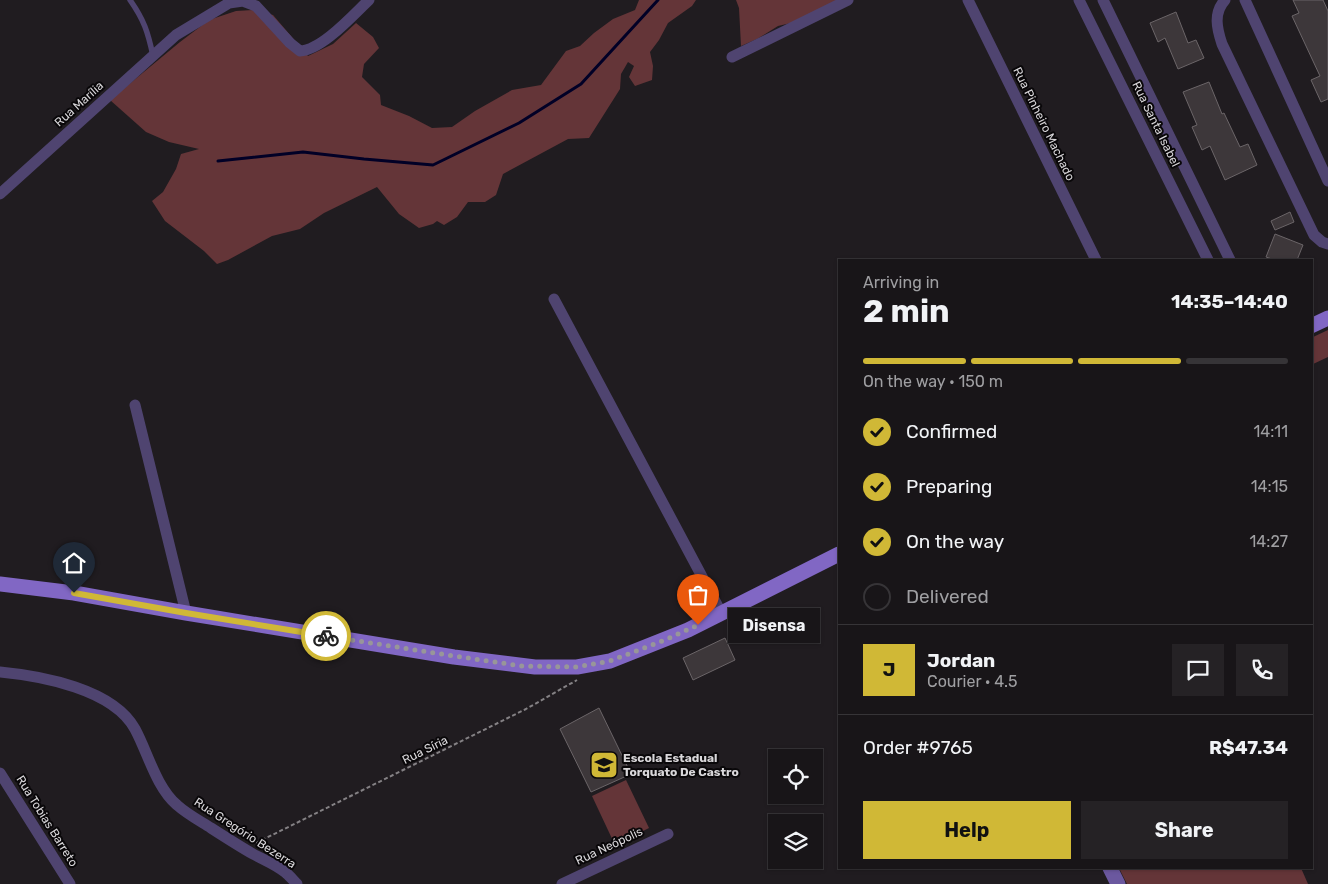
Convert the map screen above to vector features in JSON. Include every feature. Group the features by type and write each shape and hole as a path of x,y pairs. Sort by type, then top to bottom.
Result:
{"main road":[{"path":"1313,325 1328,318"},
{"path":"0,584 74,593 454,656 522,666 551,668 577,667 610,661 722,614 838,555"},
{"path":"1110,869 1118,884"}],"street":[{"name":"Rua Marília","path":"0,194 176,35 229,3 243,1 256,6 290,43 300,51 306,51 335,32 369,0"},
{"path":"732,57 848,0"},
{"name":"Rua Pinheiro Machado","path":"968,0 1096,259"},
{"name":"Rua Santa Isabel","path":"1080,0 1208,259"},
{"name":"Rua Santa Isabel","path":"1103,0 1230,259"},
{"path":"1225,0 1217,14 1217,26 1222,44 1314,235 1322,242 1328,244"},
{"path":"1245,0 1328,181"},
{"path":"554,300 722,614"},
{"path":"136,405 186,613"},
{"name":"Rua Gregório Bezerra","path":"0,672 26,674 47,679 86,691 115,707 126,716 134,728 158,778 176,805 245,849 286,872 297,884"},
{"name":"Rua Tobias Barreto","path":"0,773 70,884"},
{"name":"Rua Neópolis","path":"562,884 668,834"}],"lane":[{"path":"130,0 138,11 149,34 152,56"}],"path":[{"name":"Rua Síria","path":"245,849 526,710 576,680"}],"shaded area":[{"path":"639,0 696,0 692,6 668,23 650,52 653,66 652,80 635,86 629,77 634,66 628,62 621,74 620,89 589,138 568,139 503,174 496,195 485,202 468,202 457,217 444,225 437,221 419,228 399,214 377,187 324,213 300,229 272,236 217,264 204,251 165,221 152,201 163,192 176,169 181,154 199,149 169,142 146,132 110,100 209,20 236,11 253,10 273,15 308,56 333,44 356,23 373,37 379,48 364,64 362,77 380,95 381,105 432,128 452,127 475,111 512,90 541,85 566,51 580,46 613,19 635,10"},
{"path":"736,0 838,0 795,22 778,26 741,46 739,8"},
{"path":"1328,330 1328,357 1313,364 1313,337"},
{"path":"626,780 649,828 615,845 592,796"},
{"path":"1120,869 1301,869 1308,884 1127,884"}],"building":[{"path":"1293,0 1323,0 1328,11 1328,99 1321,102 1311,80 1320,76 1292,16 1299,13"},
{"path":"1176,12 1188,43 1196,40 1204,58 1178,69 1165,38 1158,42 1150,23"},
{"path":"1209,82 1222,114 1224,113 1240,147 1248,144 1257,165 1225,180 1210,146 1202,150 1192,127 1197,125 1183,92"},
{"path":"1290,212 1294,222 1275,230 1271,221"},
{"path":"1275,234 1303,245 1297,259 1272,259 1266,257"},
{"path":"725,638 735,660 693,680 683,658"},
{"path":"599,708 631,774 591,792 560,729"}],"waterway":[{"path":"218,161 303,152 433,165 519,123 581,84 658,0"}],"way so far":[{"path":"326,636 522,666 551,668 577,667 610,661 698,625"}],"place":[{"name":"Disensa","path":"698,625"},
{"name":"Escola Estadual Torquato De Castro","path":"604,765"}],"route":[{"path":"74,593 326,636"}]}
